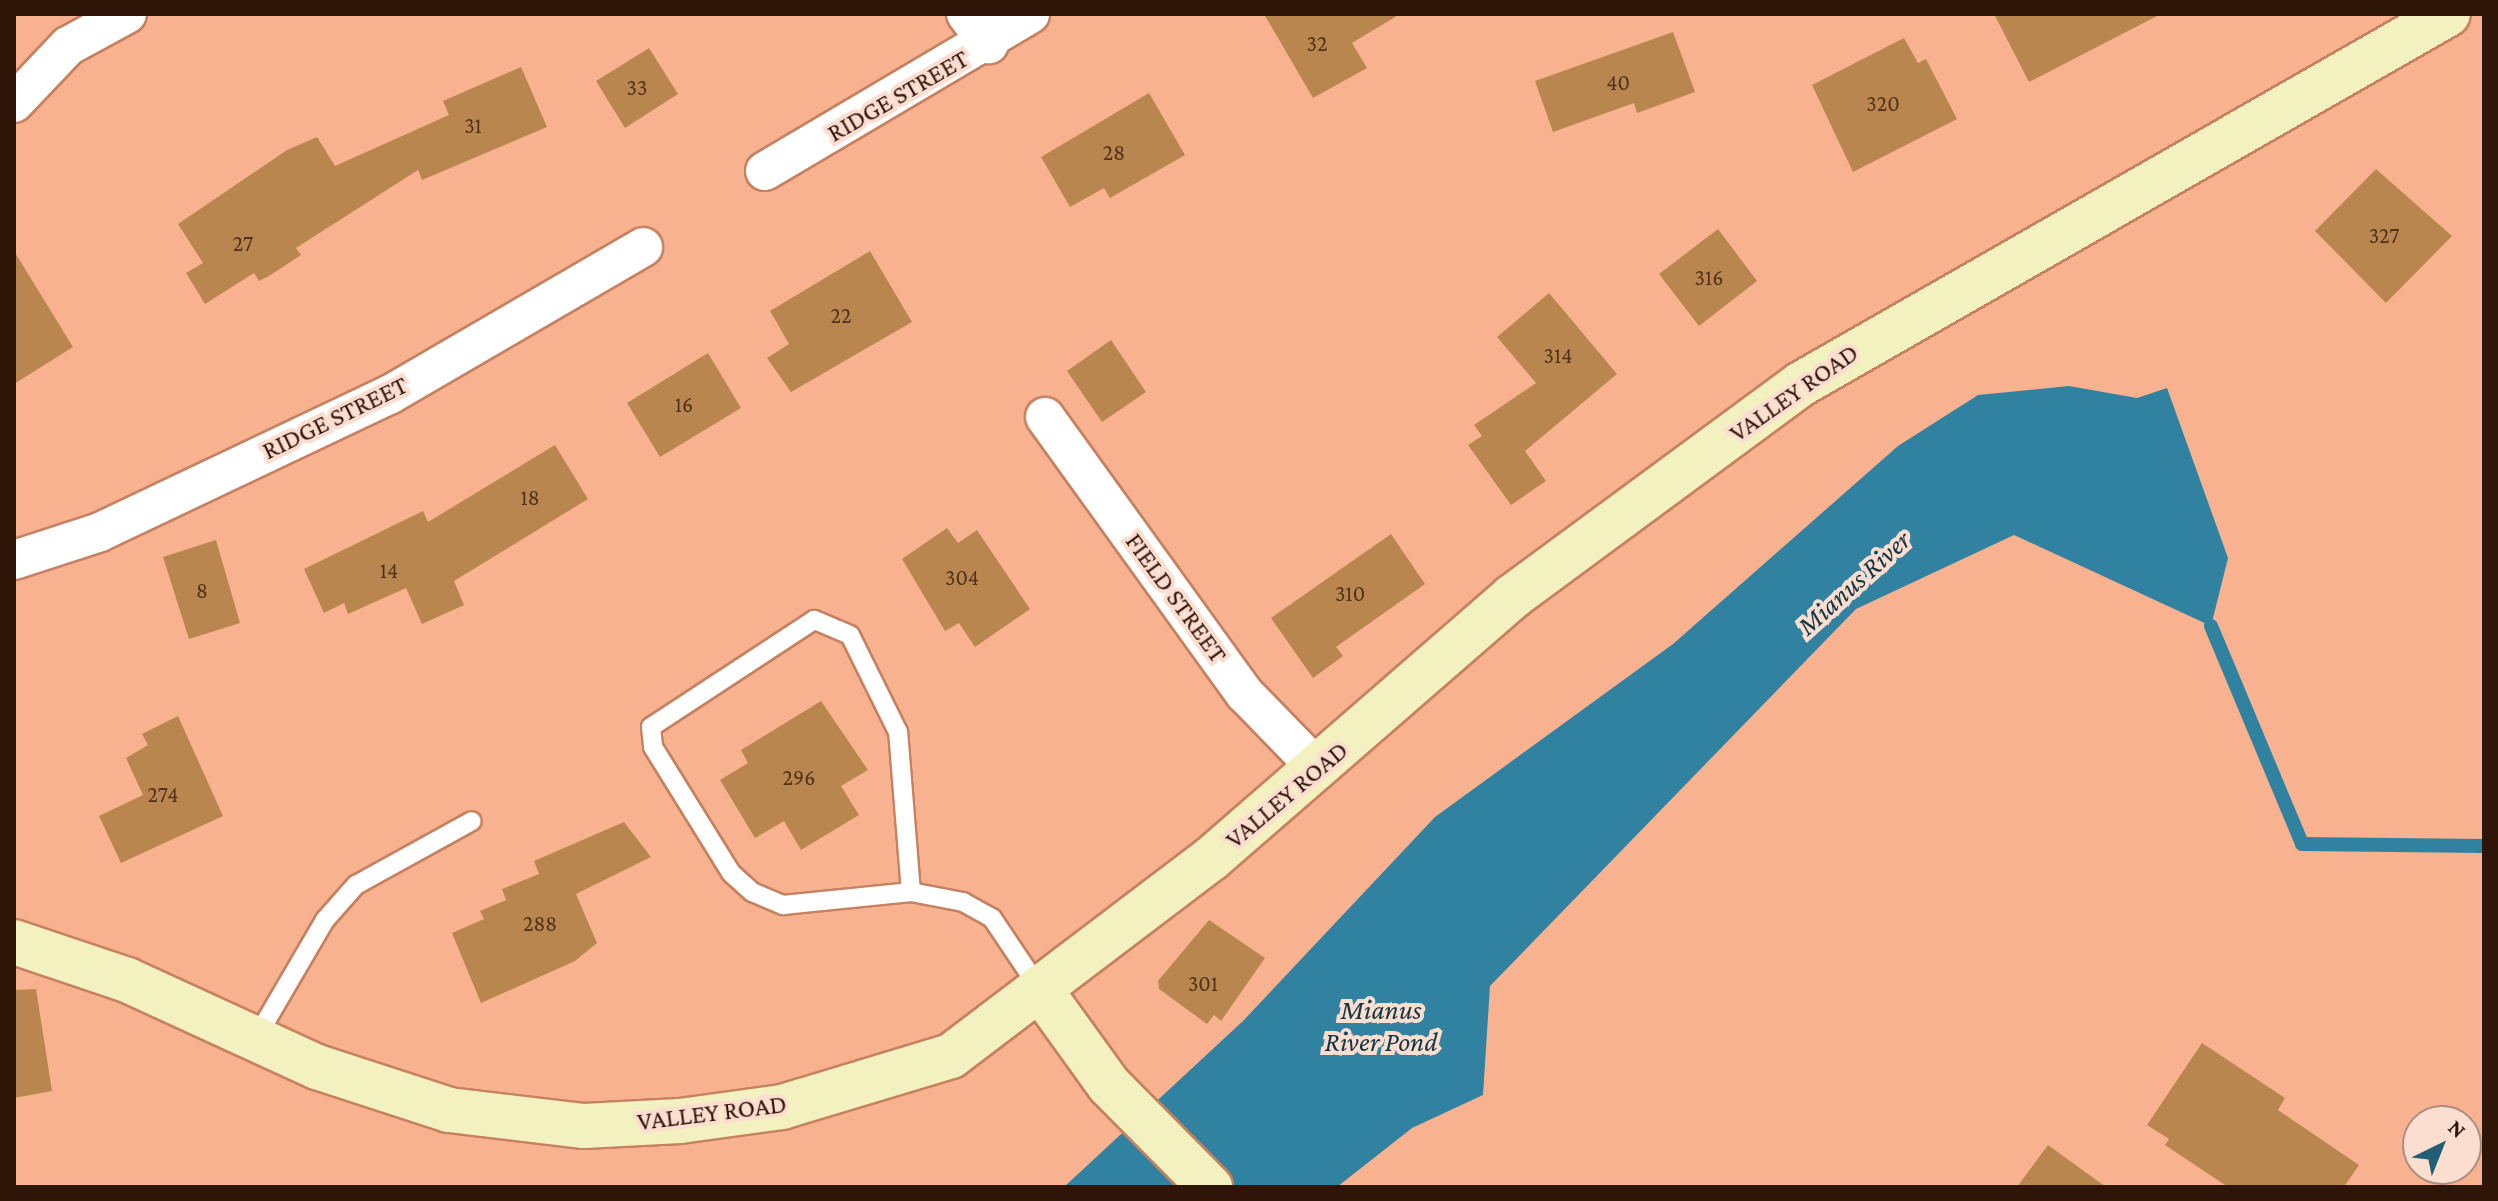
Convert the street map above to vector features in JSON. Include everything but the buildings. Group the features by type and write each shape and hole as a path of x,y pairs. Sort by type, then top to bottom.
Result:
{"street":[{"path":"14,103 68,46 127,14"},
{"name":"RIDGE STREET","path":"966,14 989,44"},
{"name":"RIDGE STREET","path":"765,171 989,44 1030,14"},
{"name":"VALLEY ROAD","path":"14,942 127,980 256,1038 449,1110 584,1126 680,1121 782,1107 951,1056 1318,769 1512,597 1801,384 2448,14"},
{"name":"RIDGE STREET","path":"14,560 100,532 389,395 643,247"},
{"name":"FIELD STREET","path":"1045,417 1245,694 1318,769"},
{"path":"1039,988 1109,1085 1210,1187"}],"lane":[{"path":"911,892 898,732 850,635 814,620 651,727 653,747 731,873 752,892 783,905 911,892 963,902 992,918 1039,988"},
{"path":"256,1038 325,920 356,885 472,821"}],"water":[{"name":"Mianus River Pond","path":"2069,386 2137,398 2167,388 2228,558 2211,626 2014,535 1856,609 1490,986 1483,1095 1412,1128 1337,1187 1064,1187 1243,1021 1435,817 1673,644 1898,446 1978,395"}],"waterway":[{"name":"Mianus River","path":"2211,626 2302,844 2484,846"}]}
